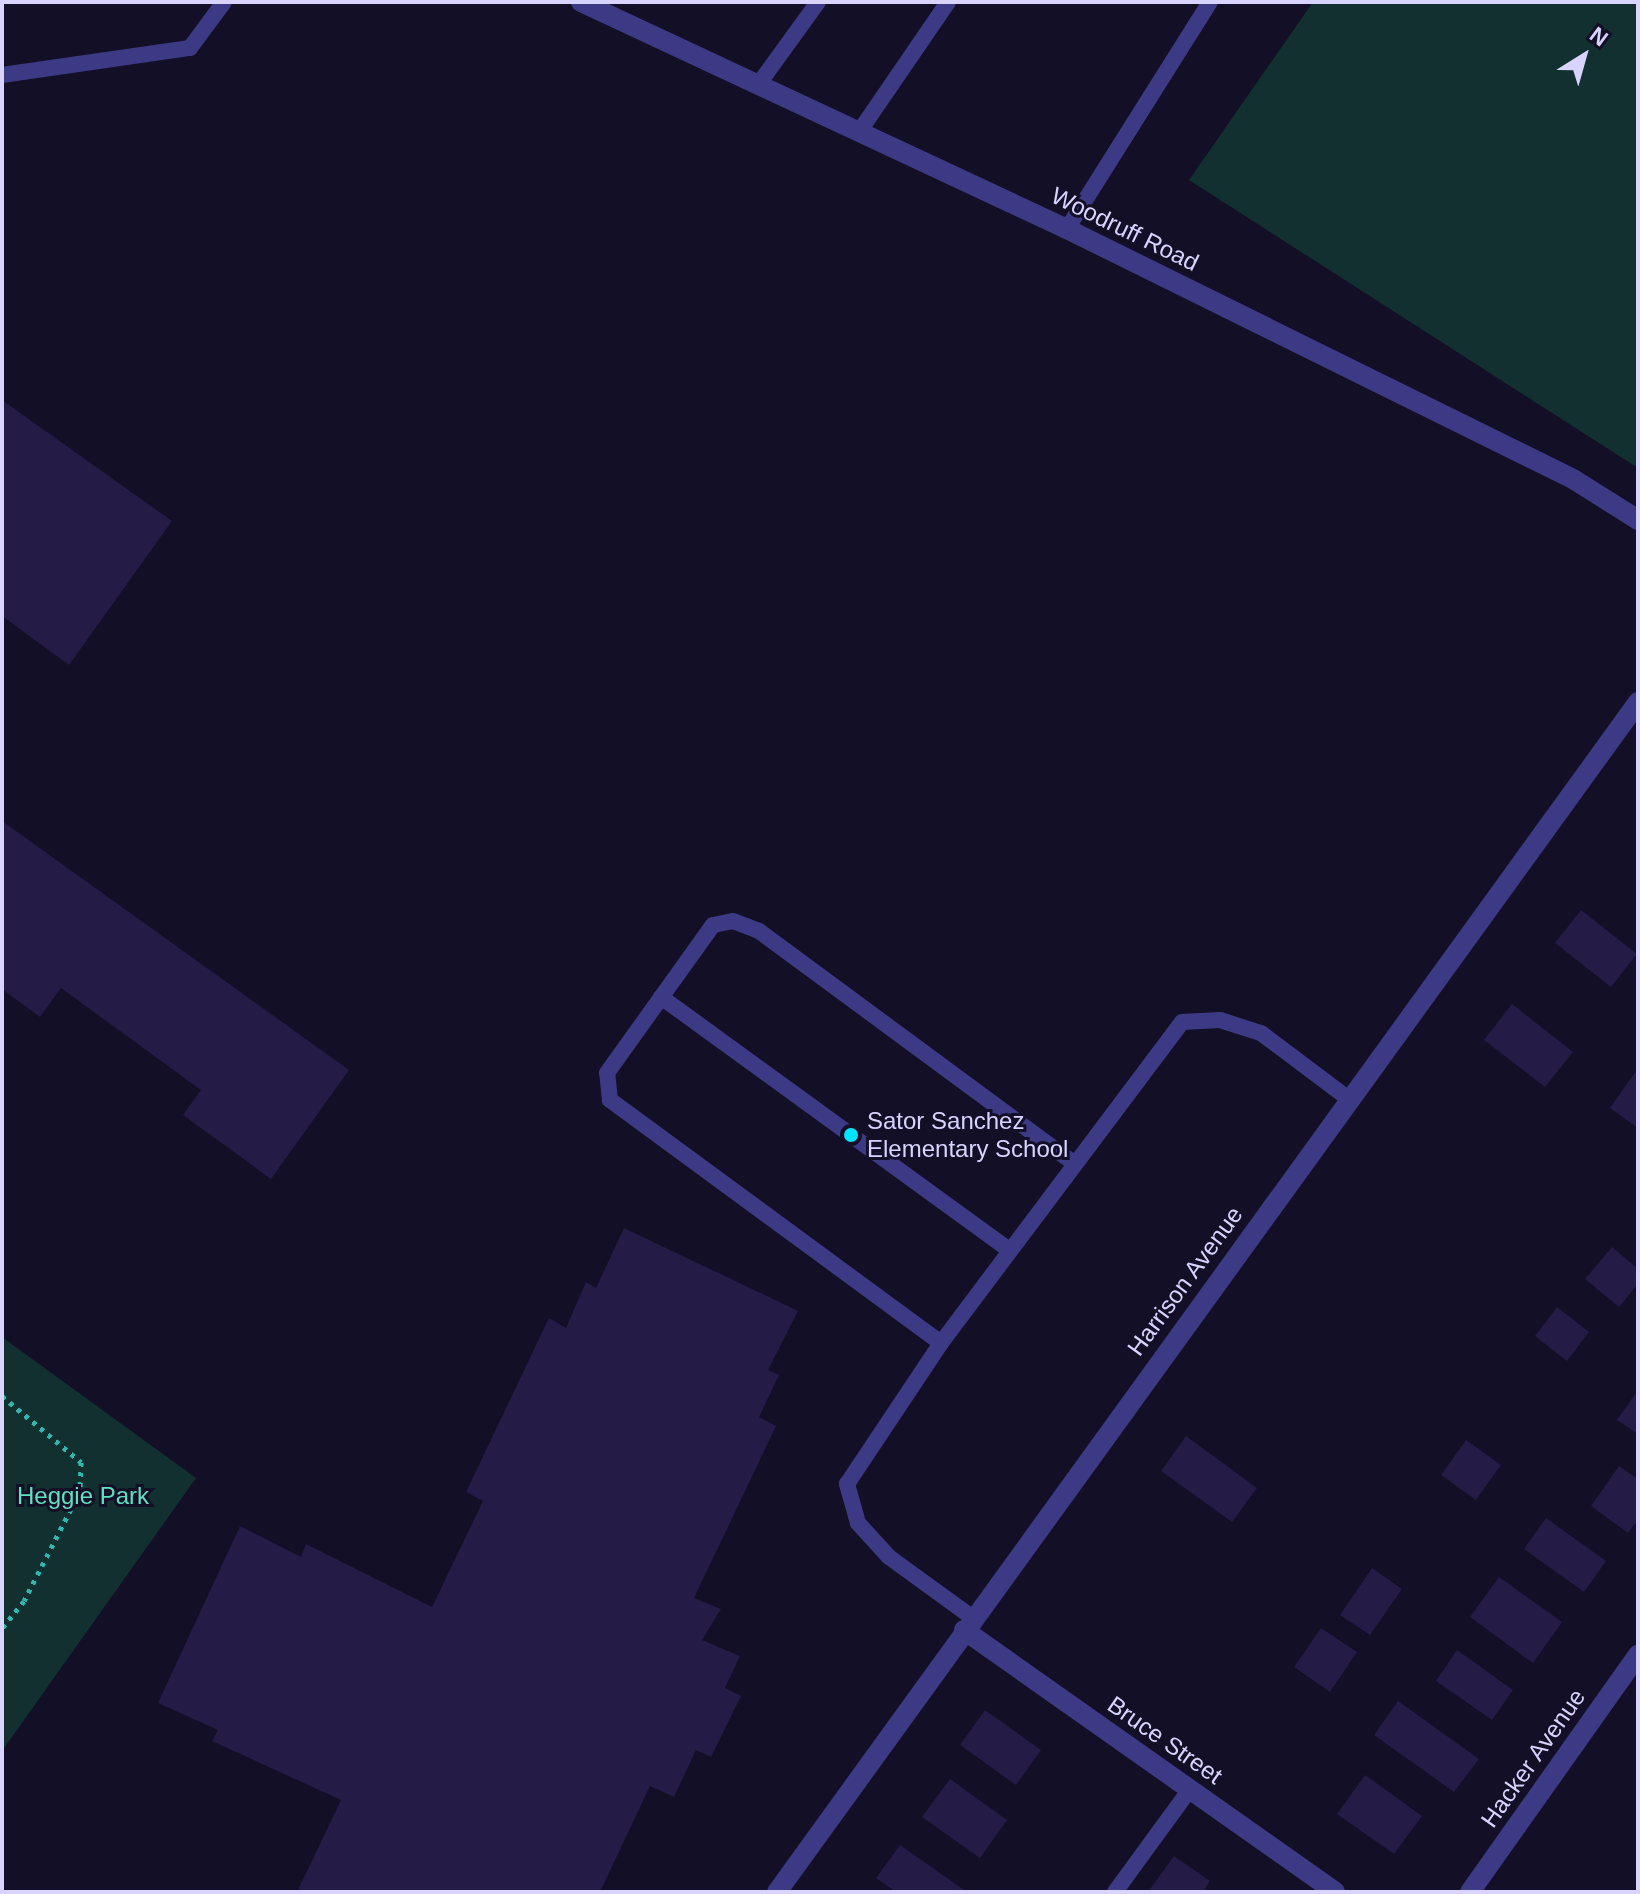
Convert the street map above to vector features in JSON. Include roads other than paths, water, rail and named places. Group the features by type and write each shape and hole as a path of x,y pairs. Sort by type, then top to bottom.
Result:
{"street":[{"name":"Woodruff Road","path":"581,2 1067,229 1573,479 1638,520"},
{"name":"Harrison Avenue","path":"777,1892 1638,702"},
{"name":"Bruce Street","path":"969,1624 1190,1789 1335,1892"},
{"name":"Hacker Avenue","path":"1470,1892 1638,1655"}],"lane":[{"path":"2,75 190,48 224,2"},
{"path":"758,85 818,2"},
{"path":"859,132 948,2"},
{"path":"1067,229 1210,2"},
{"path":"941,1343 610,1100 607,1073 713,925 733,921 759,931 1072,1162"},
{"path":"661,997 1009,1250"},
{"path":"969,1624 889,1557 858,1523 847,1484 941,1343 1072,1162 1182,1022 1220,1020 1261,1033 1349,1099"},
{"path":"1115,1892 1190,1789"}],"place":[{"name":"Sator Sanchez Elementary School","path":"851,1135"}],"park label":[{"name":"Heggie Park","path":"83,1496"}]}
